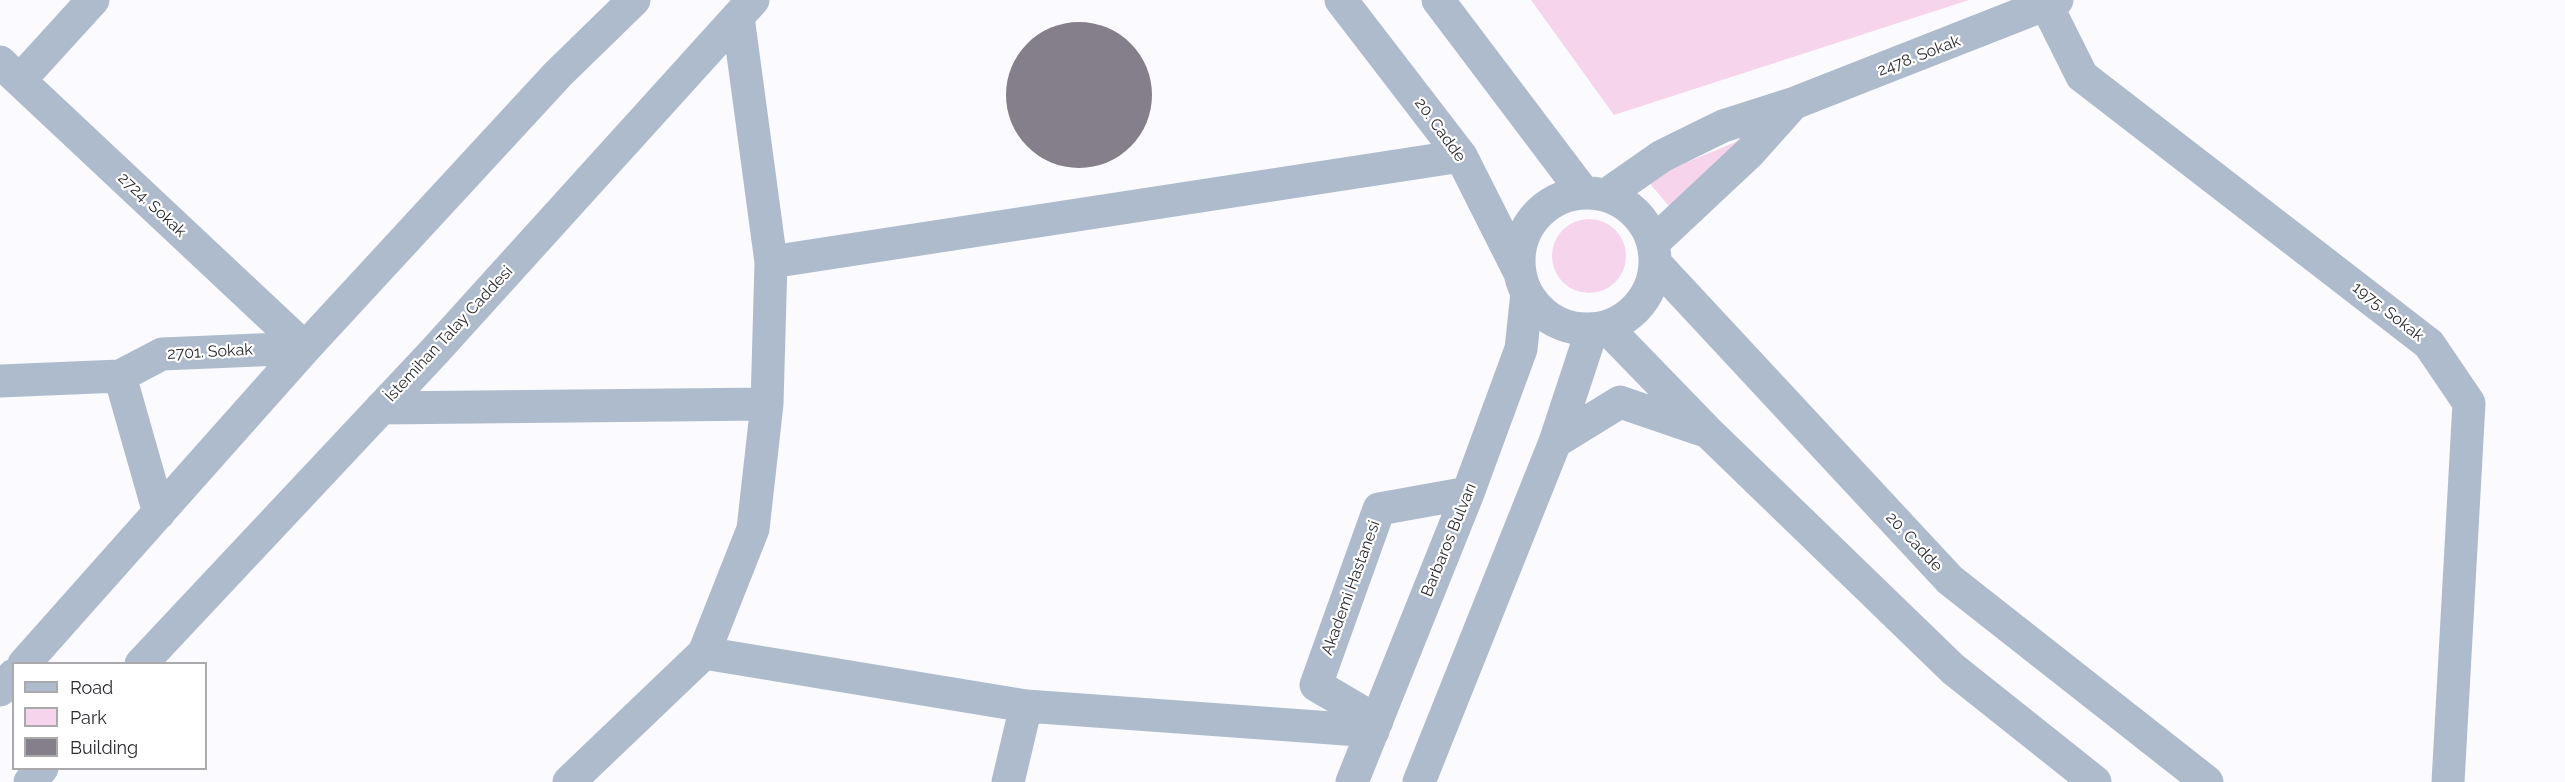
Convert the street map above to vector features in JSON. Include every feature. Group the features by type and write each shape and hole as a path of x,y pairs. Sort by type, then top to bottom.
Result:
{"street":[{"path":"10,71 93,0"},
{"path":"25,662 305,348 558,74 634,0"},
{"name":"20. Cadde","path":"1341,0 1461,156 1523,283"},
{"path":"1438,0 1594,193"},
{"name":"2478. Sokak","path":"1594,193 1723,126 1792,105 1971,35 2049,1"},
{"name":"1975. Sokak","path":"2049,1 2082,76 2429,344 2469,403 2448,782"},
{"path":"569,782 704,653 753,528 767,404 771,262 746,8"},
{"name":"İstemihan Talay Caddesi","path":"142,662 381,408 746,8"},
{"name":"2724. Sokak","path":"10,71 305,348"},
{"name":"2478. Sokak","path":"1655,253 1792,105"},
{"path":"771,262 1461,156"},
{"path":"1594,193 1627,204 1644,221 1655,253 1651,285 1633,314 1599,329 1559,323 1541,311 1523,283 1519,250 1527,228 1541,210 1560,197 1594,193"},
{"name":"20. Cadde","path":"1655,253 1950,580 2207,782"},
{"name":"Barbaros Bulvarı","path":"1352,782 1468,493 1521,349 1523,283"},
{"path":"1599,329 1953,669 2095,782"},
{"path":"1419,782 1599,329"},
{"name":"2701. Sokak","path":"0,381 120,376 162,354 305,348"},
{"path":"120,376 159,513"},
{"path":"1555,442 1620,402 1707,431"},
{"path":"381,408 767,404"},
{"name":"Akademi Hastanesi","path":"1375,726 1316,685 1379,509 1468,493"},
{"path":"704,653 1026,706 1375,726"},
{"path":"0,690 12,677"},
{"path":"1008,782 1026,706"},
{"path":"30,782 40,770"}],"green space":[{"path":"1531,0 1969,0 1614,115"},
{"path":"1743,139 1673,211 1646,179"},
{"path":"1589,219 1610,225 1620,235 1626,256 1620,277 1610,287 1589,293 1568,287 1558,277 1552,256 1558,235 1568,225"}],"building":[{"path":"1079,22 1107,27 1131,43 1147,67 1152,95 1147,123 1131,147 1107,163 1079,168 1051,163 1027,147 1011,123 1006,95 1011,67 1027,43 1051,27"}]}
